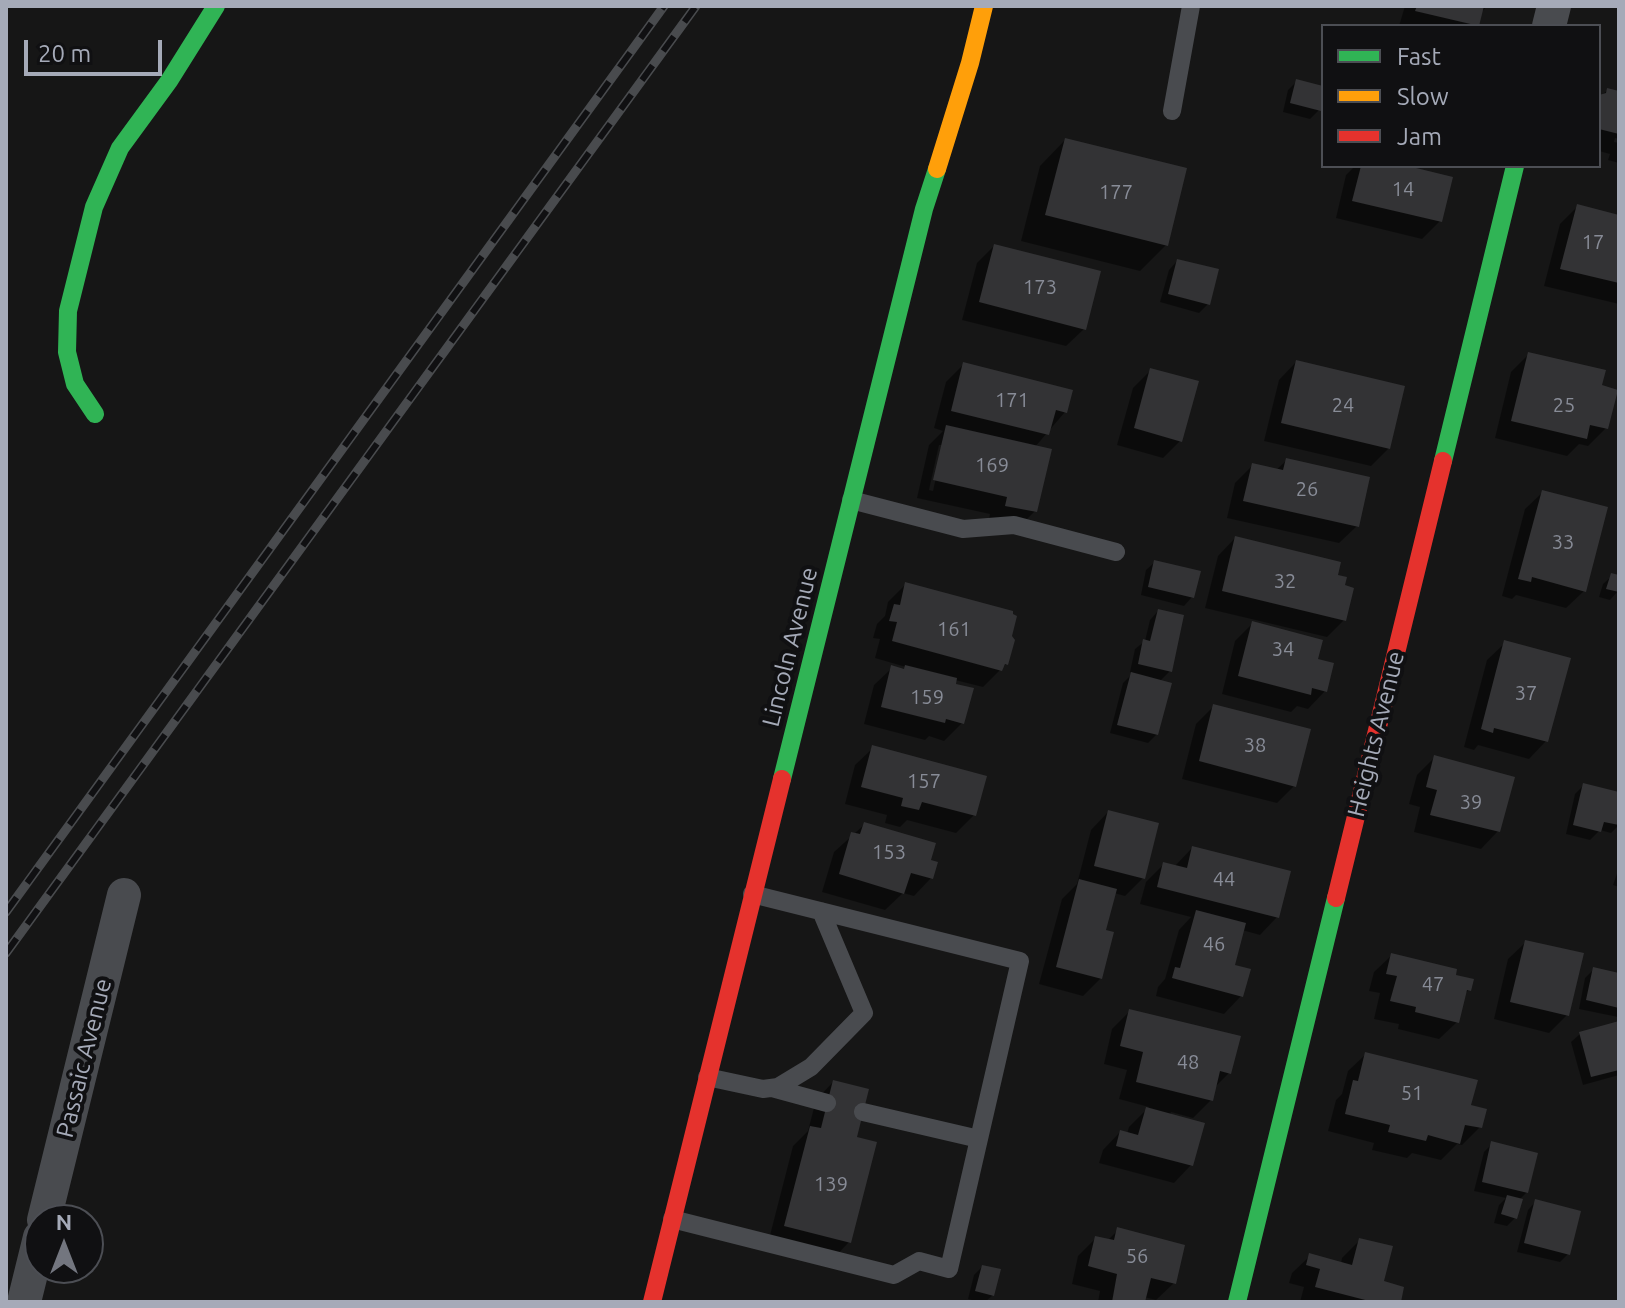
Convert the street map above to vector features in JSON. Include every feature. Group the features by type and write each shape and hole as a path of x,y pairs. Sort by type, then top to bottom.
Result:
{"street":[{"path":"95,414 75,384 67,352 68,311 94,207 120,148 169,81 216,6"},
{"name":"Lincoln Avenue","path":"652,1302 924,209 970,63 984,6"},
{"name":"Heights Avenue","path":"1237,1302 1515,168"},
{"name":"Passaic Avenue","path":"48,1204 124,895"}],"lane":[{"path":"1172,111 1191,6"},
{"path":"851,500 963,529 1014,525 1116,552"},
{"path":"672,1219 894,1275 919,1261 949,1269 1020,961 752,894"},
{"path":"707,1077 763,1089 791,1081 811,1067 864,1013 821,911"},
{"path":"770,1087 827,1103"},
{"path":"863,1112 979,1139"}],"building":[{"path":"1417,6 1484,6 1480,24 1415,11"},
{"path":"1296,79 1321,85 1321,111 1290,103"},
{"path":"1607,88 1619,91 1619,134 1601,130 1601,94 1606,93"},
{"path":"1065,138 1187,168 1168,246 1045,215"},
{"path":"1360,168 1416,168 1453,177 1442,222 1352,201"},
{"path":"1577,204 1619,215 1619,283 1560,269"},
{"path":"994,244 1101,271 1086,330 979,302"},
{"path":"1177,259 1219,269 1210,305 1168,294"},
{"path":"1528,352 1606,370 1602,385 1618,390 1608,429 1590,425 1587,439 1511,421"},
{"path":"1296,360 1405,386 1390,449 1281,423"},
{"path":"963,362 1073,390 1067,413 1056,410 1049,435 951,411"},
{"path":"1150,368 1199,381 1182,442 1134,428"},
{"path":"946,425 1052,449 1037,512 1005,506 1007,497 933,480"},
{"path":"1286,458 1370,477 1359,527 1243,501 1252,463 1283,470"},
{"path":"1542,490 1608,507 1586,592 1532,577 1531,582 1518,579"},
{"path":"1235,536 1341,562 1338,575 1347,577 1345,585 1354,588 1346,621 1222,591"},
{"path":"1154,560 1201,571 1194,598 1148,587"},
{"path":"1611,573 1619,575 1619,592 1606,589"},
{"path":"905,582 1013,611 1017,616 1012,636 1015,640 1008,665 1005,664 1002,671 892,641 897,622 889,621 894,604 900,605"},
{"path":"1158,609 1184,615 1172,672 1138,664 1143,639 1150,641"},
{"path":"1252,621 1323,640 1318,659 1334,663 1327,692 1312,688 1311,695 1238,676"},
{"path":"1504,640 1571,658 1548,742 1494,728 1493,733 1481,729"},
{"path":"891,665 904,669 905,665 957,678 956,684 974,688 964,724 946,719 945,723 881,707"},
{"path":"1131,672 1172,683 1158,735 1117,725"},
{"path":"1213,704 1311,729 1296,787 1199,761"},
{"path":"872,745 987,776 976,816 922,802 919,810 901,806 903,798 861,787"},
{"path":"1434,755 1515,777 1500,832 1430,815 1437,790 1426,787"},
{"path":"1583,783 1619,792 1619,825 1604,822 1601,832 1573,825"},
{"path":"1108,810 1159,823 1145,879 1094,866"},
{"path":"864,822 936,843 931,860 938,862 933,879 911,873 904,894 839,874 851,832 860,834"},
{"path":"1192,846 1291,871 1279,918 1157,887 1163,862 1187,868"},
{"path":"1079,879 1117,889 1106,930 1114,932 1102,979 1056,967"},
{"path":"1196,910 1246,923 1235,965 1251,969 1243,997 1172,978 1175,967 1180,968"},
{"path":"1525,940 1584,953 1569,1016 1510,1002"},
{"path":"1391,953 1457,969 1456,975 1474,979 1471,991 1467,990 1459,1023 1415,1012 1416,1007 1390,1001 1397,976 1386,974"},
{"path":"1593,967 1619,973 1619,1008 1586,1000"},
{"path":"1129,1009 1241,1036 1231,1074 1220,1071 1213,1101 1136,1082 1143,1052 1120,1046"},
{"path":"1619,1021 1619,1070 1591,1077 1579,1032"},
{"path":"1365,1052 1478,1080 1471,1105 1487,1109 1482,1128 1465,1125 1460,1144 1428,1135 1426,1141 1388,1132 1390,1125 1345,1114 1353,1080 1358,1081"},
{"path":"833,1080 869,1089 857,1137 877,1142 851,1243 784,1226 810,1126 821,1128"},
{"path":"1146,1107 1205,1123 1193,1166 1116,1146 1120,1130 1138,1135"},
{"path":"1491,1141 1538,1153 1528,1193 1482,1182"},
{"path":"1507,1195 1523,1199 1517,1219 1501,1214"},
{"path":"1535,1199 1581,1211 1570,1255 1524,1243"},
{"path":"1117,1227 1185,1245 1176,1284 1151,1278 1145,1302 1112,1302 1117,1274 1088,1266 1095,1236 1114,1240"},
{"path":"1359,1238 1393,1246 1384,1281 1404,1287 1401,1302 1373,1302 1315,1287 1320,1269 1306,1265 1309,1253 1352,1265"},
{"path":"982,1265 1001,1269 994,1296 975,1291"}],"railway":[{"path":"6,912 664,6"},
{"path":"6,953 696,6"}],"traffic: fast":[{"path":"95,414 75,384 67,352 68,311 94,207 120,148 169,81 216,6"},
{"path":"1443,461 1515,168"},
{"path":"782,779 924,209 937,169"},
{"path":"1237,1302 1336,898"}],"traffic: slow":[{"path":"937,169 984,6"}],"traffic: jam":[{"path":"1336,898 1443,461"},
{"path":"652,1302 782,779"}]}
